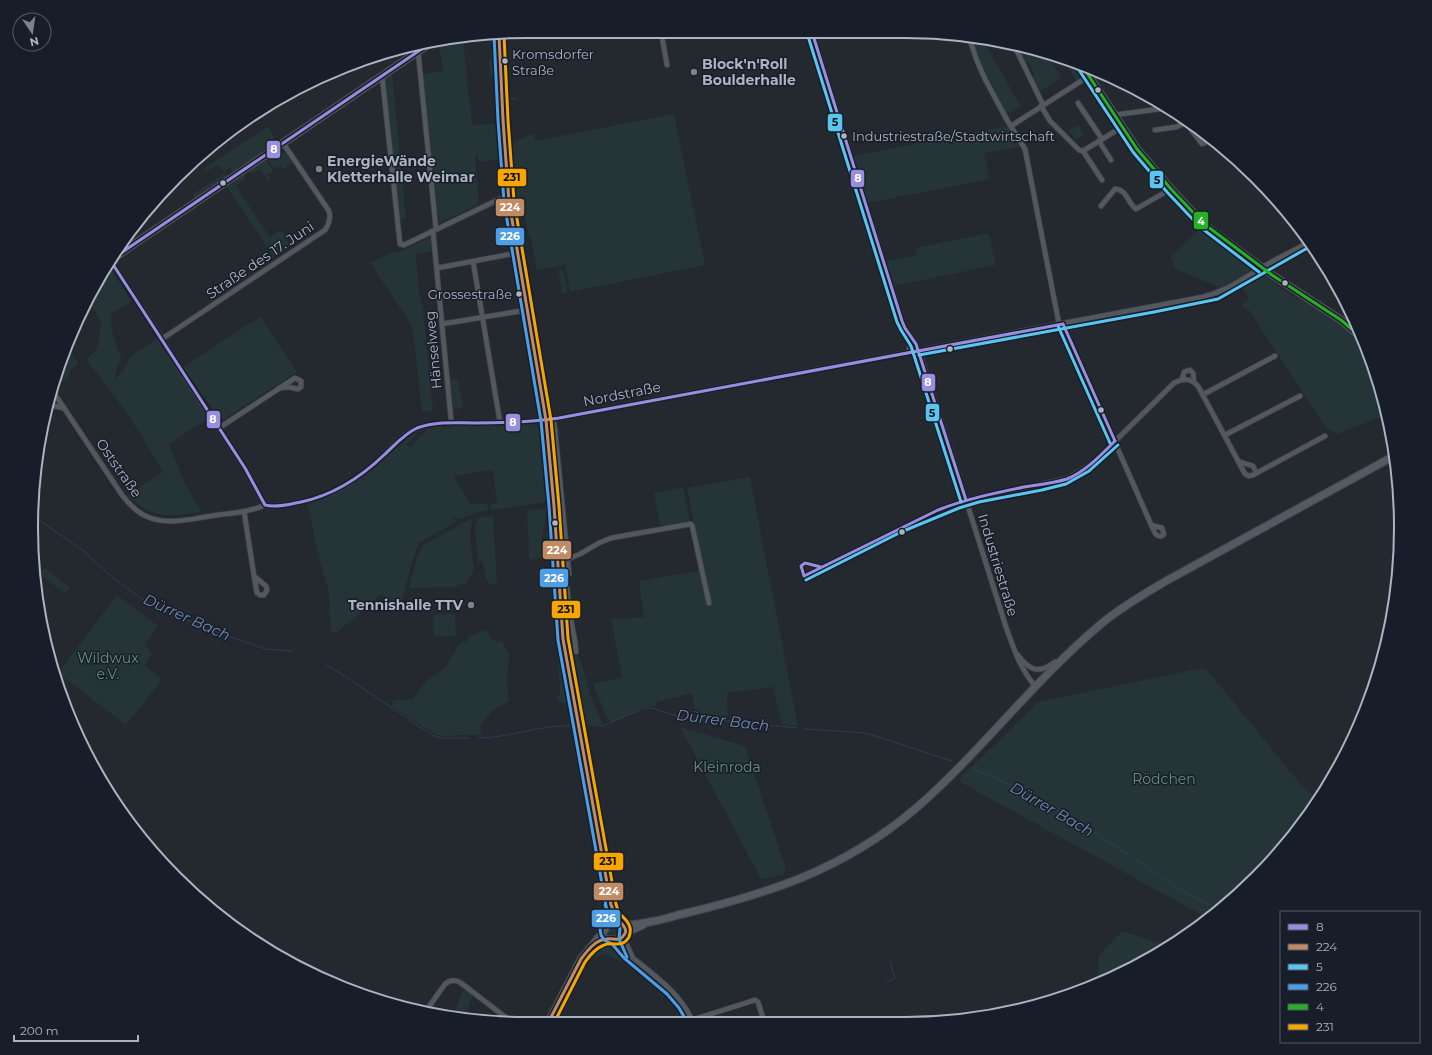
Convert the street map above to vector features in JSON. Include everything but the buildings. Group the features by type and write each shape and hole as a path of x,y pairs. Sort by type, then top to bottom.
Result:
{"main road":[{"path":"499,39 508,195 527,310 549,419 561,626 611,905 610,921 581,959 551,1017"},
{"path":"590,947 604,939 620,939 624,934 649,922 704,909 768,891 806,877 847,856 892,826 920,804 1072,650 1107,619 1149,591 1389,459"},
{"path":"611,905 625,928 624,934"},
{"path":"610,921 649,922"},
{"path":"605,929 606,933 612,939"}],"street":[{"path":"662,38 667,65"},
{"name":"Industriestraße","path":"814,38 902,321 911,341 908,352"},
{"path":"971,42 985,78 1020,144 1025,150 1061,324 1115,441 1151,526"},
{"path":"123,251 418,51"},
{"name":"Hänselweg","path":"418,51 451,419"},
{"path":"1017,51 1050,121 1079,150 1084,151 1102,180"},
{"path":"1087,73 1136,149 1171,189 1204,223 1262,268 1340,320 1353,330"},
{"path":"382,75 400,244 404,245 508,195"},
{"path":"1011,126 1089,76"},
{"path":"1078,103 1111,160"},
{"path":"1114,115 1158,109"},
{"path":"1155,130 1176,127 1182,124"},
{"path":"1084,151 1122,127"},
{"path":"1195,134 1202,144 1206,142"},
{"name":"Straße des 17. Juni","path":"162,339 325,230 328,225 330,215 329,211 283,143"},
{"path":"1101,206 1115,189 1123,192 1136,209 1171,189"},
{"name":"Nordstraße","path":"500,422 549,419 1217,294 1304,245"},
{"path":"437,268 518,253"},
{"path":"473,261 500,422"},
{"path":"114,266 162,339 186,380 246,468 265,505"},
{"path":"442,324 527,310"},
{"name":"Industriestraße","path":"908,333 916,344 1014,650 1022,670 1036,687"},
{"path":"1204,394 1275,356"},
{"path":"1182,380 1184,372 1190,370 1193,373 1194,382"},
{"path":"821,567 807,563 803,564 801,569 804,576 932,513 966,500 1066,479 1082,470 1115,441 1174,383 1182,380 1189,379 1194,382 1204,394 1246,474 1249,476 1325,436"},
{"path":"219,428 279,388"},
{"path":"1225,435 1300,396"},
{"name":"Oststraße","path":"56,397 122,496 130,505 142,514 158,520 174,521 244,511 265,505 272,506 318,498 348,485 411,431 436,424 500,422"},
{"path":"54,406 64,408"},
{"path":"549,419 555,430 568,559 569,574 566,575 569,610 576,652"},
{"path":"1240,462 1253,466 1256,472"},
{"path":"244,511 254,576"},
{"path":"568,559 611,538 690,524 692,525 709,603"},
{"path":"558,575 566,575"},
{"path":"1014,650 1027,666 1037,670 1046,668 1072,650"},
{"path":"624,934 624,941 633,958"},
{"path":"612,939 627,954 675,995 690,1017"},
{"path":"429,1007 448,981 454,980 504,1016"},
{"path":"704,1017 755,1000 758,1002 763,1017"}],"green space":[{"path":"463,42 472,125 498,124 500,159 479,162 478,155 475,155 479,204 439,223 423,74 443,71 439,46"},
{"path":"973,43 986,45 1023,110 1021,107 1006,114 980,61"},
{"path":"490,50 494,50 496,73 491,77 489,60 491,60"},
{"path":"1023,53 1051,61 1062,78 1039,92 1030,76 1035,75 1028,62 1024,62 1020,55"},
{"path":"1068,66 1079,70 1083,76 1076,81"},
{"path":"392,74 406,219 398,220 383,80"},
{"path":"516,97 517,100 510,100 511,129 509,130 506,100"},
{"path":"674,114 705,265 570,292 565,265 537,270 530,234 528,234 524,199 512,199 508,144 535,133 534,141"},
{"path":"1078,125 1085,134 1076,140 1069,131"},
{"path":"268,126 274,136 273,144 233,172 230,168 224,172 218,165 207,171 204,168"},
{"path":"1008,126 1019,147 984,153 990,179 868,203 853,156"},
{"path":"279,151 285,153 292,163 282,170 280,166 274,169 267,159"},
{"path":"265,159 273,171 267,175 271,181 269,182 260,169 252,173 249,170"},
{"path":"225,173 227,176 195,198 193,194"},
{"path":"244,174 246,175 246,178 236,186 270,237 281,230 291,245 274,257 226,186"},
{"path":"1203,226 1249,262 1247,265 1250,270 1245,275 1216,290 1217,286 1175,269 1171,257"},
{"path":"989,233 996,265 894,286 886,261 916,255 915,248"},
{"path":"428,238 431,239 432,251 416,254 419,293 423,310 433,411 422,411 412,326 370,263 396,251 397,253"},
{"path":"112,270 131,301 110,315 113,335 121,357 115,379 124,369 131,356 159,338 209,418 169,444 185,484 202,512 171,515 153,512 145,509 128,495 163,472 127,414 86,360 97,349 101,321 91,305"},
{"path":"558,270 564,271 568,293 562,294"},
{"path":"1259,276 1264,276 1294,297 1302,299 1331,317 1356,338 1368,370 1381,417 1337,434 1326,428 1249,310 1247,311 1242,305 1249,298 1242,288"},
{"path":"260,317 297,372 221,421 183,367"},
{"path":"70,352 79,364 70,370 68,378 60,383"},
{"path":"458,379 463,408 454,409 450,380"},
{"path":"534,424 541,429 549,502 491,510 490,504 497,503 493,470 454,476 471,504 487,504 489,510 475,513 458,520 453,516 452,517 457,521 419,543 412,562 401,604 380,594 335,634 331,630 329,593 318,554 307,503 322,499 350,485 416,432 417,435 406,444 410,448 427,429 435,427"},
{"path":"750,477 798,726 782,724 773,687 727,693 728,719 696,717 692,693 656,702 656,706 644,707 614,722 610,722 610,719 607,719 593,684 622,677 611,618 624,619 644,617 639,581 703,570 687,488"},
{"path":"683,487 690,521 660,526 654,493"},
{"path":"527,510 546,510 546,516 541,542 546,547 554,548 554,556 529,560"},
{"path":"493,516 497,584 490,584 486,578 482,561 478,561 475,528 476,522 481,517"},
{"path":"472,518 470,536 474,569 467,583 457,585 457,587 409,588 417,557 422,546"},
{"path":"549,520 553,540 549,542 546,537"},
{"path":"44,567 70,587 65,594 40,574 40,572"},
{"name":"Wildwux e.V.","path":"117,595 158,626 145,645 152,653 145,665 162,679 126,725 61,675 60,671"},
{"path":"434,615 455,615 456,635 434,636"},
{"path":"487,630 491,638 498,642 502,640 509,655 507,681 509,701 492,711 480,727 483,735 441,736 433,733 391,706 394,700 413,699 426,681 445,668 461,642 467,641 469,636"},
{"path":"576,655 581,661 590,695 603,725 581,722 569,657"},
{"path":"563,658 574,721 569,721 568,706 557,700 560,693 558,660"},
{"name":"Rödchen","path":"1202,668 1208,671 1299,782 1313,796 1273,850 1251,874 1203,915 960,782 961,777 1038,702"},
{"name":"Kleinroda","path":"680,727 745,746 786,869 783,875 761,879"},
{"path":"615,923 620,925 622,930 620,935 615,937 610,935 608,930 610,925"},
{"path":"1122,931 1162,944 1121,967 1097,978 1099,955"},
{"path":"606,943 612,944 621,952 622,951 627,956 626,960 623,963 606,954 590,959 575,980 587,959"},
{"path":"463,990 473,994 467,1013 455,1012"},
{"path":"571,991 571,1000 560,1017 556,1017"}],"waterway":[{"name":"Dürrer Bach","path":"38,519 85,552 114,579 148,603 200,626 265,649 292,651"},
{"name":"Dürrer Bach","path":"326,665 345,676 432,735 441,738 468,738"},
{"name":"Dürrer Bach","path":"582,723 603,726 644,708 651,708 684,718 797,728"},
{"name":"Dürrer Bach","path":"478,738 502,736 549,727 573,726"},
{"name":"Dürrer Bach","path":"805,729 866,733 952,761"},
{"path":"586,733 588,747"},
{"name":"Dürrer Bach","path":"975,770 1034,797 1128,854"},
{"name":"Dürrer Bach","path":"1133,857 1174,886 1213,907"},
{"path":"887,982 895,978 890,962"}],"transit line":[{"name":"5","path":"809,38 897,322 911,346 961,502"},
{"name":"8","path":"814,38 902,321 916,344 966,500"},
{"name":"226","path":"494,39 504,202 541,421 549,506 558,640 606,906 606,918 600,929 601,935 604,940 612,944 624,958 667,994 679,1008 684,1017"},
{"name":"224","path":"499,39 509,202 546,420 554,506 563,639 611,905 615,916 626,930 624,936 620,939 599,941 586,952 551,1017"},
{"name":"231","path":"504,39 514,201 551,420 559,506 568,638 616,904 619,912 629,924 630,930 629,937 623,943 601,946 589,957 557,1017"},
{"name":"8","path":"123,251 420,50"},
{"name":"5","path":"1079,70 1133,152 1167,192 1200,227 1259,272"},
{"name":"4","path":"1087,73 1137,149 1171,189 1203,223 1272,275 1341,320 1352,330"},
{"name":"5","path":"919,355 1218,299 1307,249"},
{"name":"8","path":"114,266 245,468 265,505 270,506 301,502 325,495 335,490 366,471 408,433 417,428 431,424 485,423 559,418 1063,324"},
{"name":"8","path":"1063,324 1115,441"},
{"name":"5","path":"1058,326 1110,443"},
{"name":"8","path":"821,567 805,563 801,566 804,576 938,510 959,503 1024,487 1067,479 1087,467 1115,441"},
{"name":"5","path":"806,580 901,532 959,508 979,502 1066,484 1089,471 1118,445"},
{"name":"226","path":"605,905 613,921 620,928 619,939 627,957"}],"place":[{"name":"Kromsdorfer Straße","path":"505,61"},
{"name":"Block'n'Roll Boulderhalle","path":"694,72"},
{"name":"Industriestraße/Stadtwirtschaft","path":"844,136"},
{"name":"EnergieWände Kletterhalle Weimar","path":"319,169"},
{"name":"Grossestraße","path":"519,294"},
{"name":"Tennishalle TTV","path":"471,605"}]}
